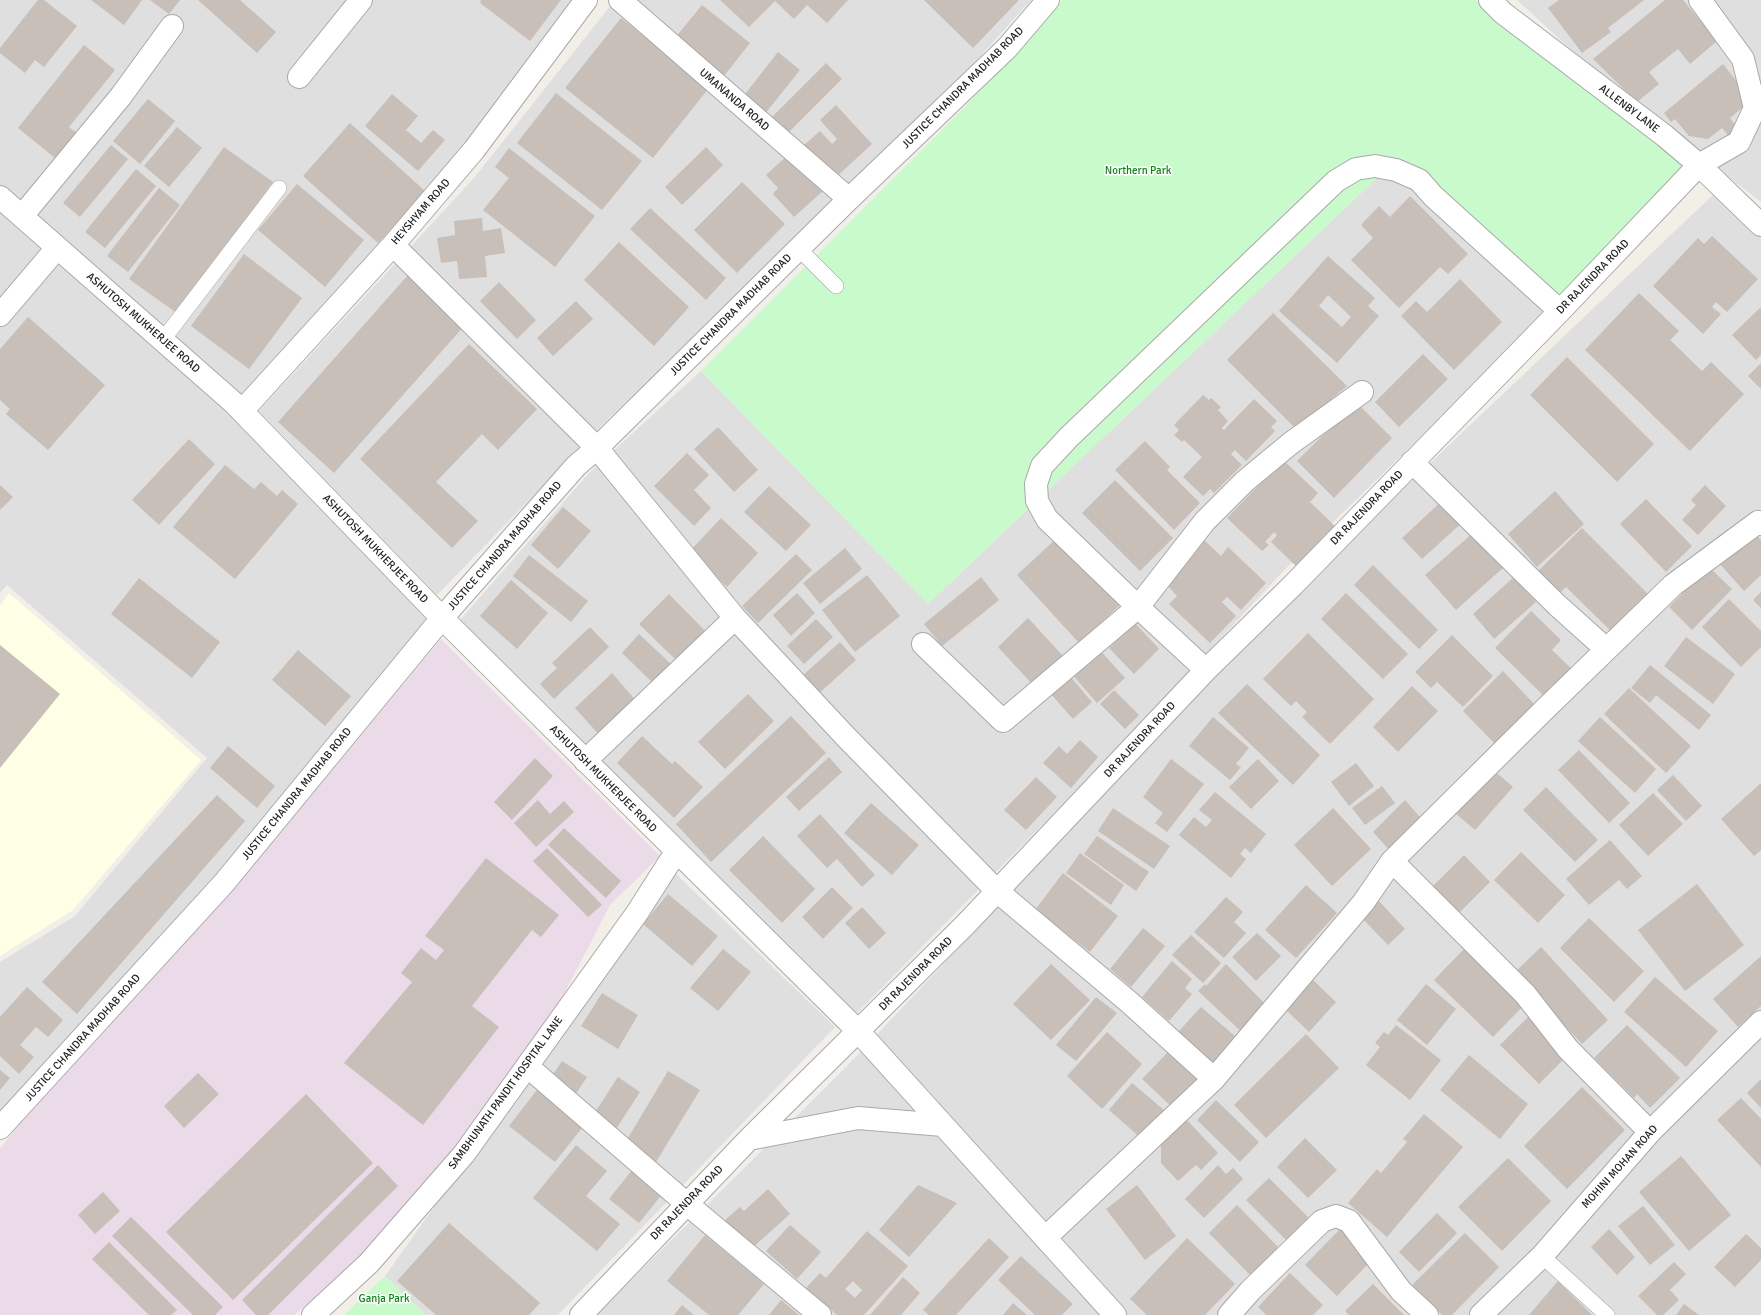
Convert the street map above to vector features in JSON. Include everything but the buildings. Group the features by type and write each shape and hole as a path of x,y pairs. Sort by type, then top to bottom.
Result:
{"street":[{"path":"299,76 361,0"},
{"name":"HEYSHYAM ROAD","path":"242,411 392,245 474,150 586,0"},
{"name":"UMANANDA ROAD","path":"620,0 849,199"},
{"name":"JUSTICE CHANDRA MADHAB ROAD","path":"0,1128 224,882 442,618 576,466 597,448 849,199 1007,48 1048,0"},
{"name":"ALLENBY LANE","path":"1490,0 1503,14 1665,136 1699,165 1761,225"},
{"name":"DR RAJENDRA ROAD","path":"581,1315 749,1139 997,891 1206,670 1293,585 1560,311 1699,165 1739,142 1755,108 1743,59 1700,0"},
{"path":"22,216 121,96 172,26"},
{"path":"1206,670 1047,519 1037,501 1036,484 1042,466 1068,437 1336,181 1356,169 1375,166 1396,170 1419,180 1433,196 1560,311"},
{"name":"ASHUTOSH MUKHERJEE ROAD","path":"0,197 162,342 242,411 442,618 858,1031 1115,1315"},
{"path":"392,245 597,448 735,618 846,737 997,891 1129,1002 1214,1079"},
{"path":"0,314 57,248"},
{"path":"923,644 1004,721 1138,607 1205,521 1245,481 1292,443 1362,392"},
{"path":"1412,462 1557,605 1606,649"},
{"path":"1045,1238 1214,1079 1363,903 1392,861 1606,649 1674,585 1758,522 1761,524"},
{"path":"585,761 735,618"},
{"name":"SAMBHUNATH PANDIT HOSPITAL LANE","path":"314,1315 369,1263 464,1154 638,913 676,852"},
{"path":"1392,861 1525,994 1568,1049 1650,1132"},
{"name":"MOHINI MOHAN ROAD","path":"1481,1315 1542,1256 1650,1132 1761,1022"},
{"path":"527,1066 687,1204 820,1315"},
{"path":"749,1139 858,1118 943,1125"},
{"path":"1229,1315 1250,1291 1322,1221 1336,1216 1349,1221 1401,1290 1427,1315"}],"lane":[{"path":"162,342 279,188"},
{"path":"799,249 836,286"},
{"path":"1542,1256 1606,1315"}],"shaded area":[{"path":"0,0 591,0 423,204 240,401 0,187"},
{"path":"615,0 1031,0 862,187 610,417 437,595 259,411 474,178"},
{"path":"1517,0 1761,0 1761,202 1613,88"},
{"path":"1396,160 1559,302 1290,564 1121,745 857,1013 460,620 589,473 701,371 928,604"},
{"path":"1714,194 1761,223 1761,1315 596,1315 848,1065 1312,575"},
{"path":"0,205 235,414 428,621 224,874 0,1120 0,962 75,916 207,758 7,585 0,593"},
{"path":"9,593 201,760 73,910 0,956 0,606"},
{"path":"441,639 660,856 610,905 560,1002 438,1171 360,1258 294,1315 0,1315 0,1149 24,1118 247,873"},
{"path":"673,871 835,1027 558,1315 426,1315 385,1276"}],"green space":[{"name":"Northern Park","path":"1062,0 1476,0 1500,23 1686,165 1559,302 1396,160 928,604 701,371 963,109"},
{"name":"Ganja Park","path":"385,1276 426,1315 344,1315"}]}
